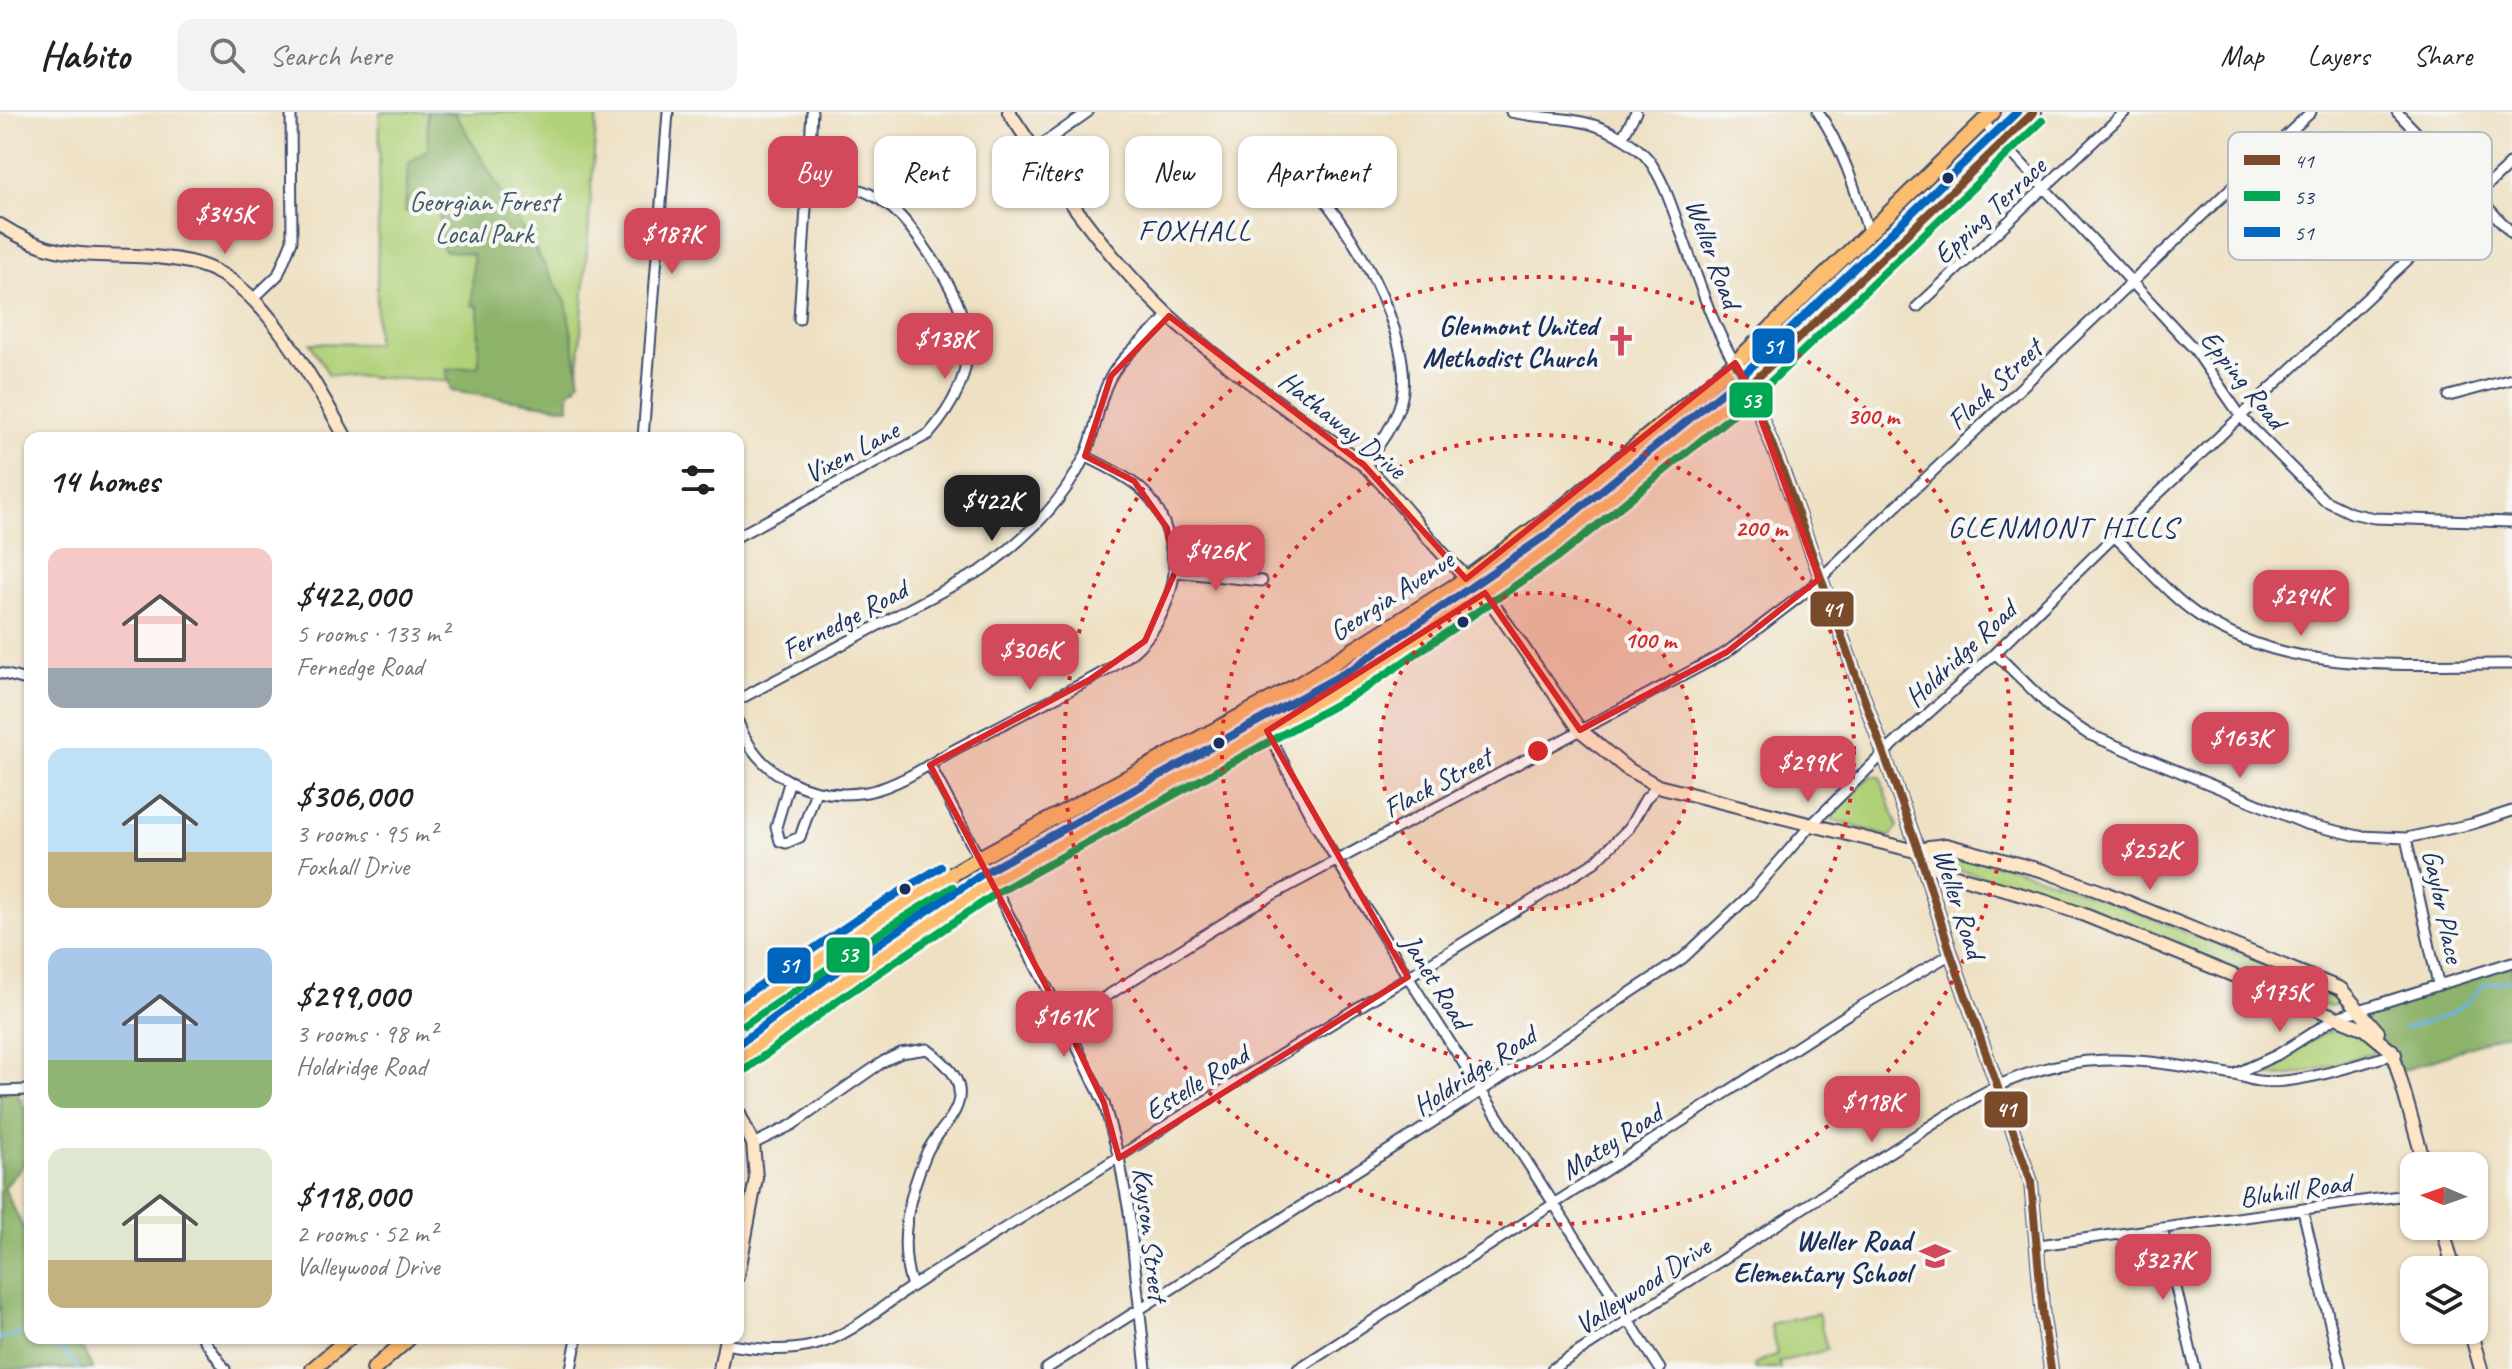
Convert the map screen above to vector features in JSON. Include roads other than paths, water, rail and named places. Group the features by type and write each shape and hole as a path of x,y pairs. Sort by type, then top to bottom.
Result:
{"main road":[{"name":"Georgia Avenue","path":"744,1056 833,989 991,883 1358,679 1555,544 1749,386 2034,112"},
{"name":"Georgia Avenue","path":"744,1011 882,917 979,858 1298,685 1466,579 1567,504 1735,363 1988,117"},
{"path":"313,1369 342,1344"},
{"path":"374,1369 402,1344"}],"street":[{"path":"254,298 278,275 292,241 291,112"},
{"path":"643,432 668,112"},
{"path":"810,136 812,112"},
{"name":"Hathaway Drive","path":"1009,112 1025,136"},
{"path":"1054,136 1088,112"},
{"name":"Weller Road","path":"1511,112 1579,121 1622,138 1646,157 1673,208 1721,340 1749,386 1783,472 1919,852 1951,954 2031,1182 2039,1245 2043,1318 2051,1369"},
{"path":"1622,138 1636,112"},
{"path":"1818,112 1828,126 1854,185 1869,234"},
{"name":"Epping Terrace","path":"1917,307 2125,112"},
{"name":"Flack Street","path":"2290,132 2311,112"},
{"path":"2397,112 2416,132"},
{"name":"Epping Road","path":"1988,117 2002,142 2195,350 2242,418 2324,500 2351,513 2402,520 2512,522"},
{"name":"Holdridge Road","path":"2492,181 2512,162"},
{"name":"Vixen Lane","path":"744,533 929,434 959,392 968,355 961,306 950,283 912,228 888,203 858,189"},
{"name":"Flack Street","path":"1065,1022 1246,909 1727,652 1807,591 2228,191"},
{"path":"799,319 806,208"},
{"name":"Hathaway Drive","path":"1077,208 1110,252 1169,316 1226,363 1364,465 1383,483 1466,579 1485,593 1580,730 1626,768 1658,786 1919,852 1935,867 1952,875 2070,910 2337,1017 2365,1029 2395,1054"},
{"path":"1328,208 1350,237 1381,293 1400,342 1404,373 1401,401 1387,434 1364,465"},
{"path":"2492,211 2512,233"},
{"path":"0,225 23,240 66,254 160,257 196,264 223,275 254,298 322,396 343,432"},
{"name":"Holdridge Road","path":"1046,1369 1683,958 1750,895 1810,826 1882,755 1995,653 2116,538 2144,507 2409,260"},
{"name":"Fernedge Road","path":"744,697 982,570 1019,543 1056,503 1085,456 1111,376 1122,361 1169,316"},
{"path":"2449,396 2512,379"},
{"path":"744,734 752,750 789,783 816,791 867,792 930,765 1089,680 1130,654 1145,641 1168,599 1175,572 1167,528 1154,503 1134,481 1085,456"},
{"path":"2116,538 2172,594 2201,617 2268,648 2329,660 2512,664"},
{"path":"1175,572 1262,581"},
{"path":"1995,653 2054,711 2088,734 2306,824 2359,836 2406,838 2472,824 2512,811"},
{"path":"0,673 24,679"},
{"name":"Janet Road","path":"1267,731 1316,826 1408,977 1660,1369"},
{"name":"Kayson Street","path":"930,765 1104,1103 1129,1212 1146,1369"},
{"path":"789,783 776,827 780,841 786,843 800,837 816,791"},
{"name":"Estelle Road","path":"741,1344 778,1351 816,1345 846,1331 1173,1121 1595,862 1629,828 1646,798 1658,786"},
{"name":"Gaylor Place","path":"2406,838 2438,984"},
{"name":"Hathaway Drive","path":"1919,852 1946,845 2056,876 2341,989 2361,1009 2395,1054"},
{"name":"Matey Road","path":"1298,1369 1851,1012 1951,954"},
{"path":"2235,1075 2277,1055 2337,1017 2512,962"},
{"path":"753,1144 792,1125 884,1061 901,1053 927,1049 948,1064 956,1079 959,1096 954,1113 927,1150 907,1216 904,1246 912,1286"},
{"path":"2395,1054 2421,1152"},
{"name":"Valleywood Drive","path":"1552,1369 1998,1084 2040,1068 2100,1059 2147,1060 2258,1081 2335,1071 2395,1054"},
{"path":"0,1091 24,1090"},
{"path":"744,1125 753,1144 756,1178 744,1243"},
{"name":"Bluhill Road","path":"2039,1245 2400,1196"},
{"path":"2303,1211 2341,1369"},
{"path":"2162,1228 2195,1369"},
{"path":"207,1344 225,1369"},
{"path":"571,1369 576,1344"},
{"path":"720,1369 724,1344"},
{"path":"2474,1344 2481,1369"}],"waterway":[{"path":"2404,1028 2458,1009 2484,984 2512,980"},
{"path":"0,1338 24,1331"},
{"path":"48,1344 63,1350 78,1369"}],"place":[{"name":"Glenmont United Methodist Church","path":"1621,341"},
{"name":"Weller Road Elementary School","path":"1935,1256"}],"district":[{"name":"FOXHALL","path":"1195,230"},
{"name":"GLENMONT HILLS","path":"2063,527"}],"park label":[{"name":"Georgian Forest Local Park","path":"484,217"}]}
